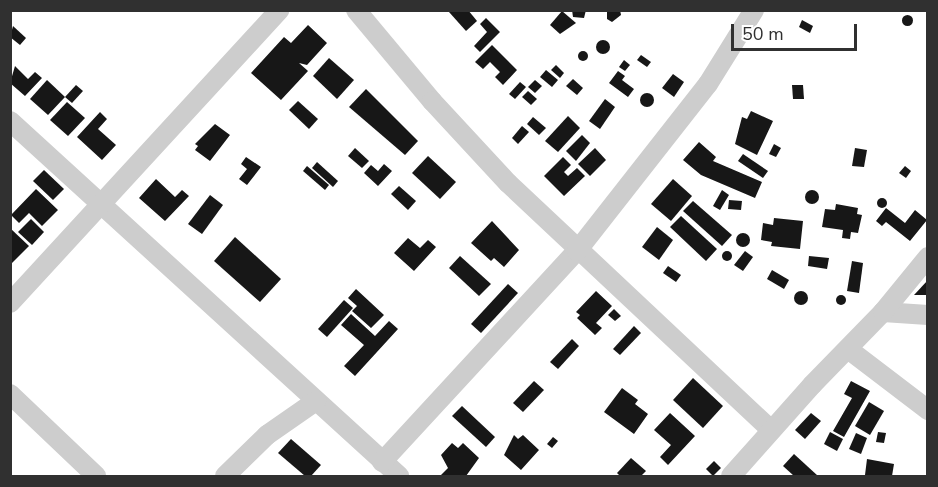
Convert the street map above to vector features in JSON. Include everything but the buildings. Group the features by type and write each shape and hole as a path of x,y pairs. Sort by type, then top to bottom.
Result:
{"street":[{"path":"10,303 279,10"},
{"path":"356,10 432,102 577,251 771,429"},
{"path":"382,462 577,251 708,84 754,10"},
{"path":"10,121 399,477"},
{"path":"731,477 771,429 883,312 927,257"},
{"path":"883,312 927,315"},
{"path":"848,349 927,410"},
{"path":"10,394 96,477"},
{"path":"225,477 267,435 316,401"}]}
